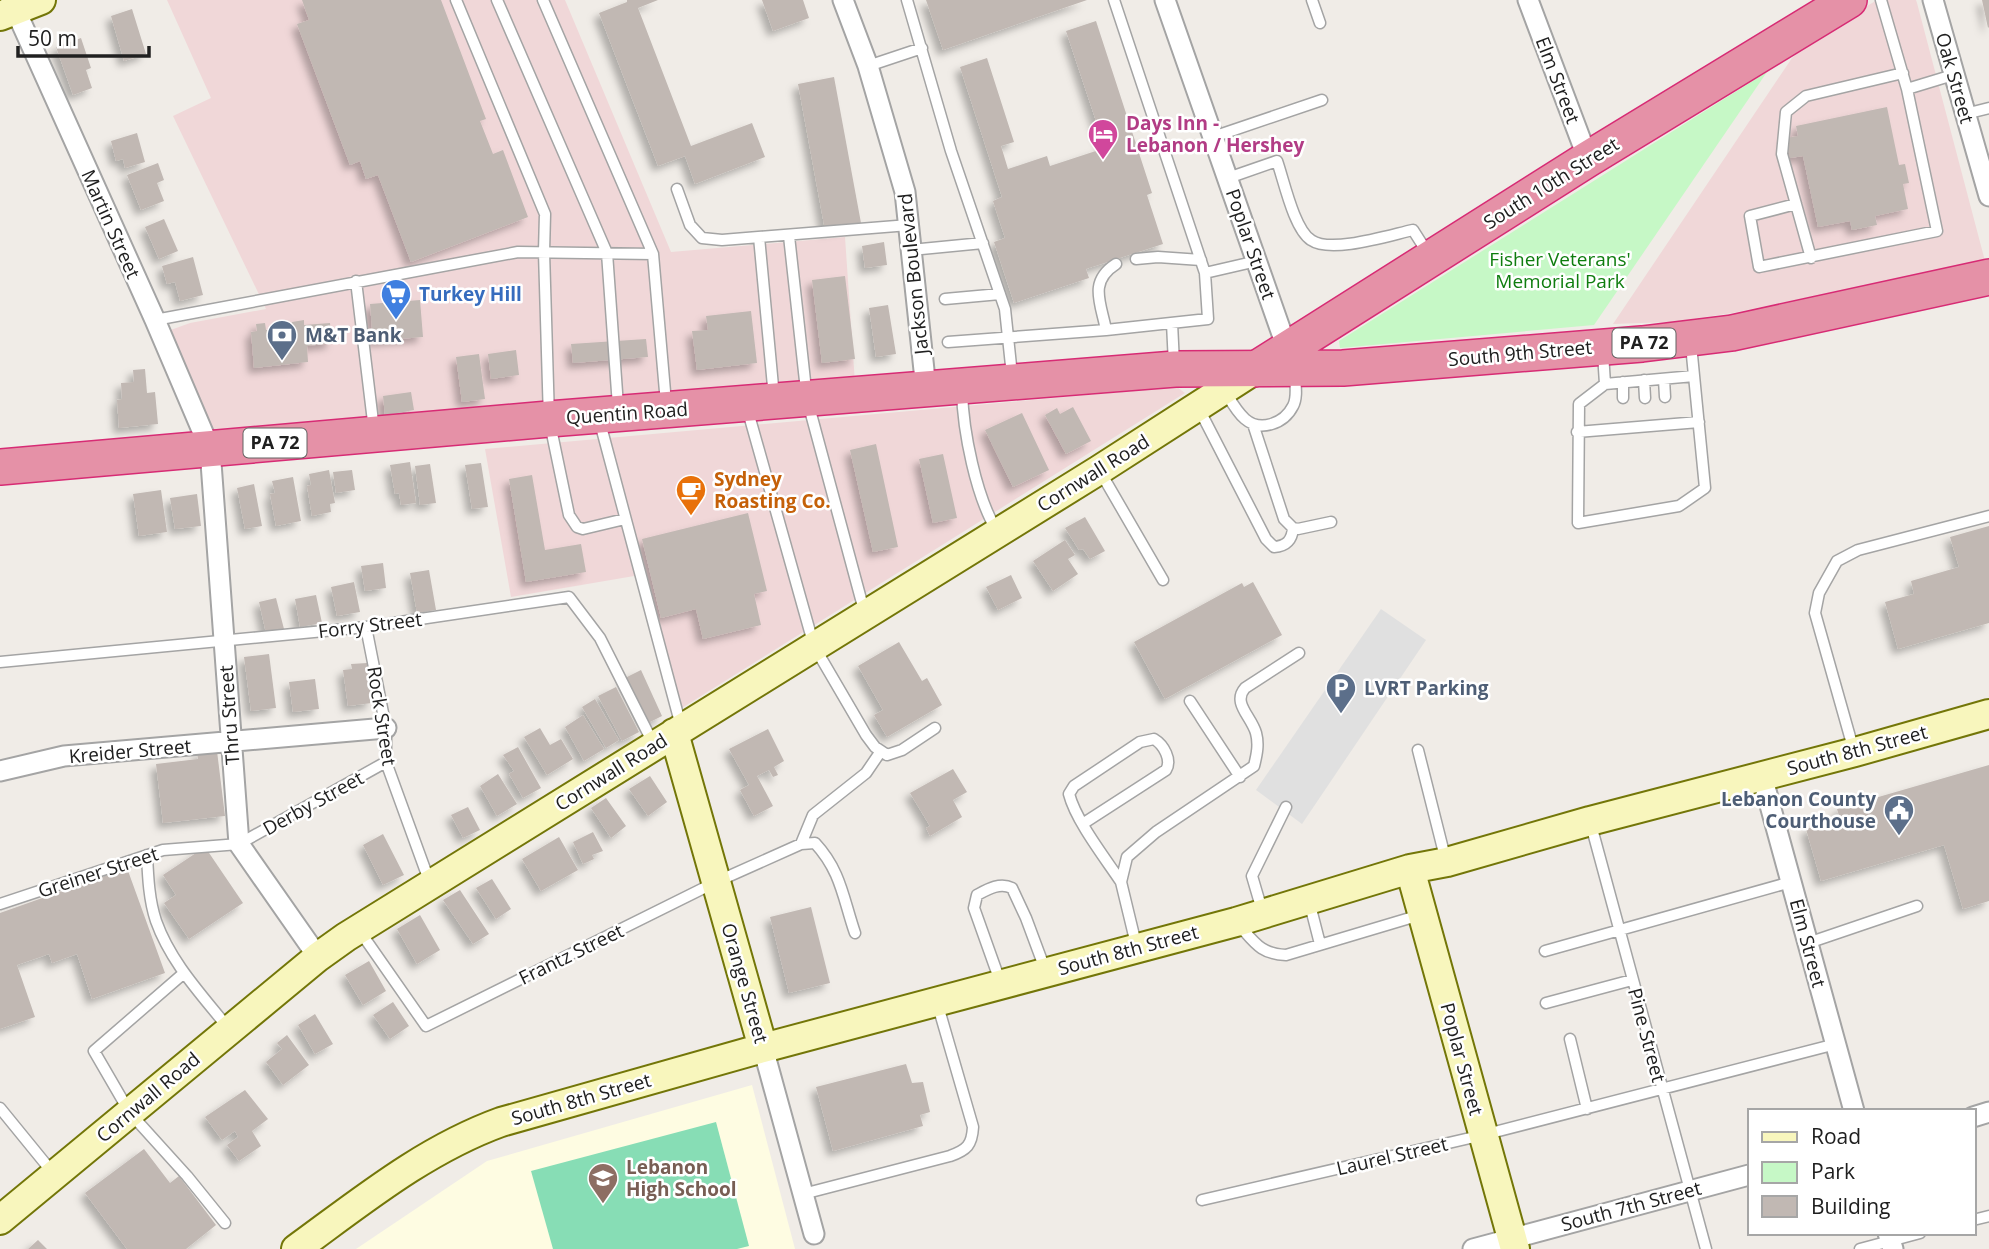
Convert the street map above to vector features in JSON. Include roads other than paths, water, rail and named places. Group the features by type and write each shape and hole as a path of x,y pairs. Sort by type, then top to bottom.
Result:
{"highway":[{"name":"South 10th Street","path":"1255,369 1291,358 1430,258 1849,0"},
{"name":"South 9th Street","path":"1291,358 1343,369 1690,338 1732,332 1989,277"},
{"name":"Quentin Road","path":"0,467 550,419 1175,369 1220,380 1255,369"}],"street":[{"path":"9,9 41,0"},
{"name":"Jackson Boulevard","path":"843,0 867,66 905,192 926,389"},
{"name":"Poplar Street","path":"1165,0 1291,358"},
{"name":"Elm Street","path":"1528,0 1588,159"},
{"name":"Oak Street","path":"1933,0 1989,196"},
{"name":"Martin Street","path":"9,9 155,320 210,449"},
{"name":"Cornwall Road","path":"0,1220 318,957 358,929 1198,407 1220,380"},
{"name":"Thru Street","path":"210,449 239,844"},
{"name":"South 8th Street","path":"296,1249 408,1168 473,1132 534,1111 1250,918 1410,869 1447,862 1989,714"},
{"name":"Kreider Street","path":"0,771 64,757 386,728"},
{"name":"Orange Street","path":"670,735 716,882 814,1234"},
{"name":"Elm Street","path":"1762,776 1853,1109"},
{"path":"239,844 318,957"},
{"name":"Poplar Street","path":"1410,869 1513,1244"},
{"name":"South 7th Street","path":"1473,1249 1513,1244 1689,1190 1748,1175"}],"lane":[{"path":"456,0 545,214 550,419 572,522 583,529 625,519"},
{"path":"497,0 607,253 608,415 625,519 670,735"},
{"path":"543,0 653,254 667,410"},
{"path":"907,0 951,151 1005,309 1013,382"},
{"path":"948,342 1208,319 1205,273 1114,0"},
{"path":"1312,0 1320,23"},
{"path":"1796,204 1750,216 1759,267 1937,231 1907,89 1881,0"},
{"path":"867,66 922,48"},
{"path":"1811,258 1782,155 1786,112 1805,96 1903,73"},
{"path":"1907,89 1953,75"},
{"path":"1213,137 1322,100"},
{"path":"1964,114 1989,108"},
{"path":"1228,178 1277,161 1299,224 1311,240 1327,245 1413,230 1430,258"},
{"path":"677,189 690,225 702,238 722,240 909,226"},
{"path":"789,236 776,401 865,614"},
{"path":"759,237 776,401 814,646 866,736 881,751 887,755 902,750 935,728"},
{"path":"911,250 983,243"},
{"path":"155,320 518,252 653,254"},
{"path":"1136,259 1158,257 1201,260"},
{"path":"1205,273 1257,261"},
{"path":"1106,330 1098,285 1105,271 1116,264"},
{"path":"356,281 374,435"},
{"path":"945,299 1000,294"},
{"path":"1172,323 1175,369"},
{"path":"1690,338 1699,422 1705,488 1679,506 1578,523 1579,404 1605,384 1694,376"},
{"path":"1602,347 1605,384"},
{"path":"1220,380 1237,411 1254,424 1260,426 1280,420 1293,406 1296,395 1291,358"},
{"path":"1664,379 1665,397"},
{"path":"1644,380 1645,398"},
{"path":"1623,382 1623,398"},
{"path":"961,387 979,491 985,513 998,533"},
{"path":"1198,407 1266,539 1274,547 1281,547 1287,544 1293,528"},
{"path":"1577,432 1647,421 1699,422"},
{"path":"1254,424 1284,519 1293,528"},
{"path":"1099,470 1163,580"},
{"path":"1855,752 1815,613 1819,593 1838,561 1858,550 1989,516"},
{"path":"1293,528 1331,522"},
{"name":"Forry Street","path":"0,662 366,627 569,597 670,735"},
{"name":"Rock Street","path":"366,627 386,728 386,762 430,884"},
{"path":"1121,882 1127,857 1138,845 1254,766 1258,747 1253,723 1240,703 1241,693 1298,653"},
{"path":"1190,701 1240,777"},
{"path":"1084,824 1167,770 1168,757 1158,741 1154,739 1140,742 1074,786 1069,794 1072,805 1084,824 1121,882 1137,948"},
{"path":"1418,750 1447,862"},
{"path":"855,933 830,859 815,843 801,844 813,815 866,773 881,751"},
{"name":"Derby Street","path":"239,844 386,762"},
{"path":"1286,807 1252,876 1250,918 1253,941 1270,954 1286,955 1422,914"},
{"name":"Pine Street","path":"1590,821 1706,1249"},
{"name":"Greiner Street","path":"0,904 163,850 239,844"},
{"name":"Frantz Street","path":"358,929 426,1026 716,882 801,844"},
{"path":"147,855 155,919 168,948 184,973 230,1030"},
{"path":"1545,951 1791,882"},
{"path":"1002,984 974,908 977,895 991,887 1007,885 1012,888 1046,972"},
{"path":"1309,901 1320,944"},
{"path":"1808,943 1917,906"},
{"path":"184,973 94,1051 130,1113 225,1223"},
{"path":"1546,1003 1632,980"},
{"path":"803,1194 950,1156 965,1151 972,1142 973,1127 937,1002"},
{"path":"1570,1040 1587,1109"},
{"name":"Laurel Street","path":"1202,1200 1483,1135 1836,1044"},
{"path":"0,1108 54,1175"},
{"path":"1860,1249 1912,1235"}],"place":[{"name":"Days Inn - Lebanon / Hershey","path":"1103,161"},
{"name":"Turkey Hill","path":"396,321"},
{"name":"M&T Bank","path":"282,362"},
{"name":"Sydney Roasting Co.","path":"691,517"},
{"name":"LVRT Parking","path":"1341,715"},
{"name":"Lebanon County Courthouse","path":"1899,837"},
{"name":"Lebanon High School","path":"603,1205"}],"park label":[{"name":"Fisher Veterans' Memorial Park","path":"1560,270"}]}
